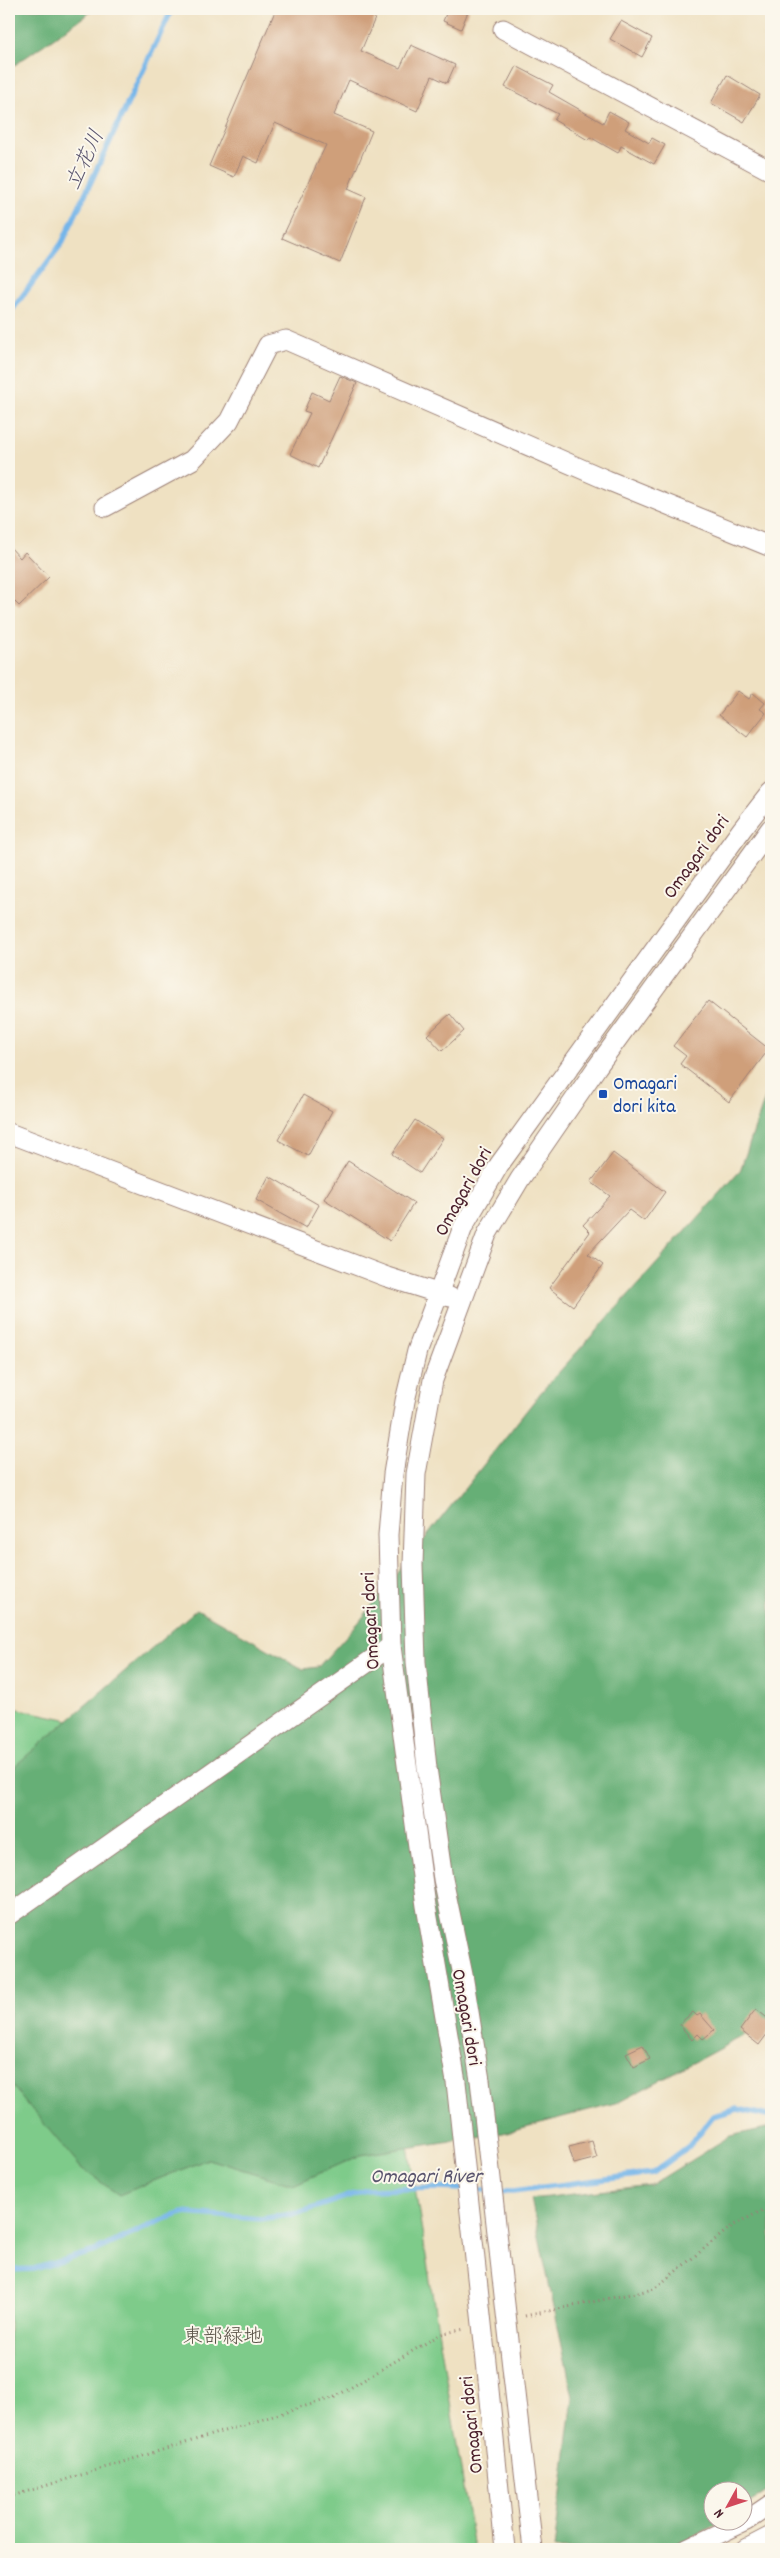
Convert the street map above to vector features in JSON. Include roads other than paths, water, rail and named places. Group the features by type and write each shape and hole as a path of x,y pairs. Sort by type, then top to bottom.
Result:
{"street":[{"path":"503,30 771,170"},
{"path":"105,507 192,460 230,421 268,345 286,340 607,480 771,547"},
{"name":"Omagari dori","path":"505,2549 456,2082 426,1906 391,1646 388,1535 393,1474 405,1401 417,1352 464,1227 499,1166 731,844 771,792"},
{"name":"Omagari dori","path":"533,2549 480,2080 463,1975 443,1879 427,1768 416,1662 413,1564 416,1474 432,1380 487,1234 520,1179 596,1068 771,828"},
{"path":"9,1133 387,1277 461,1299"},
{"path":"9,1915 391,1646"},
{"path":"687,2549 746,2521 771,2504"},
{"path":"746,2549 771,2536"}],"waterway":[{"name":"立花川","path":"9,314 62,243 172,9"},
{"name":"Omagari River","path":"9,2270 34,2269 95,2251 162,2220 183,2213 261,2219 299,2213 366,2190 437,2188 513,2191 653,2173 689,2146 713,2116 738,2109 771,2117"}],"place":[{"name":"Omagari dori kita","path":"603,1094"}],"park label":[{"name":"東部緑地","path":"223,2335"}]}
